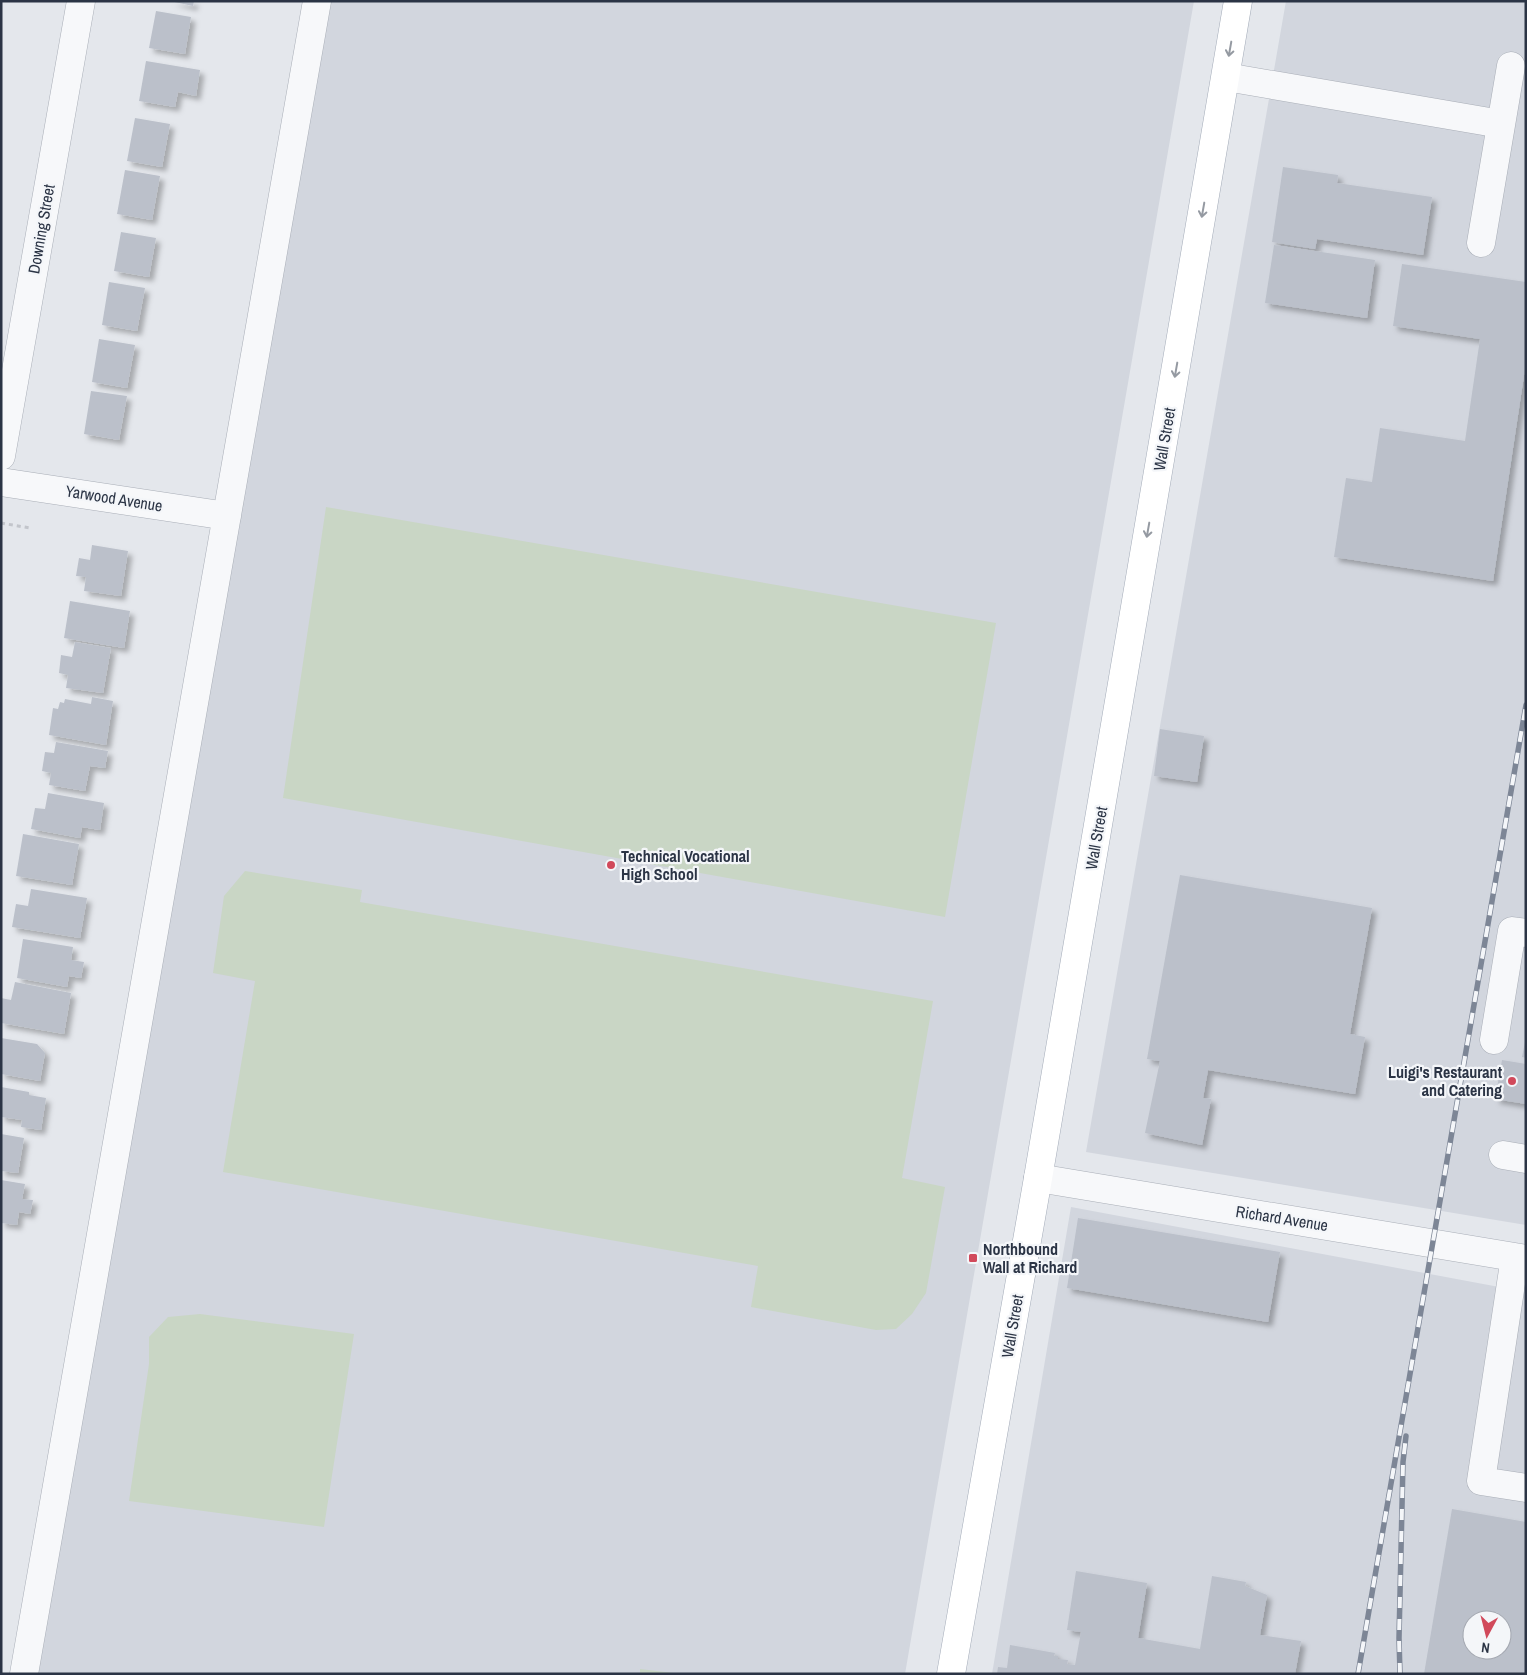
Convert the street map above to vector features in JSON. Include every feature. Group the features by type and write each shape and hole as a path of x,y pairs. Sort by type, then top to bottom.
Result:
{"main road":[{"name":"Wall Street","path":"951,1674 1038,1178 1238,1"}],"street":[{"name":"Downing Street","path":"1,456 81,1"},
{"path":"24,1674 317,1"},
{"path":"1481,243 1511,66"},
{"path":"1226,77 1501,124"},
{"name":"Yarwood Avenue","path":"1,482 227,516"},
{"path":"1494,1040 1512,931 1526,934"},
{"name":"Richard Avenue","path":"1038,1178 1520,1258"},
{"path":"1520,1258 1481,1481 1526,1488"}],"path":[{"path":"1,523 30,528"}],"shaded area":[{"name":"Technical Vocational High School","path":"326,1 1194,1 905,1674 36,1674"},
{"path":"1286,1 1526,1 1526,1225 1086,1152"},
{"path":"1071,1207 1526,1292 1526,1674 992,1674"}],"green space":[{"path":"326,507 996,623 945,917 283,798"},
{"path":"245,871 362,890 360,902 933,1001 902,1178 945,1187 926,1293 912,1314 896,1329 876,1330 751,1307 758,1266 223,1172 255,981 213,973 224,896"},
{"path":"200,1314 354,1334 324,1527 129,1501 149,1364 149,1337 168,1317"},
{"path":"640,1669 682,1674 640,1674"}],"building":[{"path":"170,1 194,1 193,6"},
{"path":"156,11 191,17 185,54 149,48"},
{"path":"146,61 200,70 196,96 178,92 175,107 139,101"},
{"path":"135,118 170,124 162,167 127,161"},
{"path":"1283,167 1338,175 1337,183 1432,197 1423,255 1317,239 1315,249 1272,242"},
{"path":"125,170 160,176 152,220 117,214"},
{"path":"121,232 156,238 149,277 114,271"},
{"path":"1274,245 1375,260 1367,318 1265,303"},
{"path":"1402,264 1526,282 1526,362 1493,581 1334,557 1346,478 1372,482 1380,428 1465,441 1480,339 1393,326"},
{"path":"109,282 145,288 137,331 102,325"},
{"path":"99,339 135,345 127,388 92,382"},
{"path":"91,391 127,396 119,440 84,434"},
{"path":"92,545 128,551 121,596 84,591 86,577 76,576 79,558 90,560"},
{"path":"70,601 130,611 124,648 64,638"},
{"path":"75,642 111,648 103,693 66,688 68,675 59,673 61,655 72,657"},
{"path":"92,697 113,701 106,745 49,735 53,708 58,709 60,702 64,703 65,699 91,704"},
{"path":"1160,729 1204,736 1197,782 1154,776"},
{"path":"56,742 108,751 105,768 90,766 85,791 49,785 51,773 42,771 45,752 54,753"},
{"path":"48,793 104,803 100,830 82,827 80,838 31,829 35,808 45,809"},
{"path":"23,834 79,844 72,885 16,876"},
{"path":"1180,875 1372,908 1350,1034 1365,1037 1355,1094 1208,1070 1203,1098 1211,1099 1202,1145 1145,1133 1160,1061 1147,1059"},
{"path":"31,889 87,898 80,938 12,927 16,904 28,906"},
{"path":"23,939 73,947 71,960 84,962 81,978 69,976 67,987 17,978"},
{"path":"15,982 71,993 64,1034 1,1023 1,998 11,1000"},
{"path":"1,1038 37,1044 45,1053 40,1081 1,1074"},
{"path":"1526,1042 1526,1058 1522,1057"},
{"name":"Luigi's Restaurant and Catering","path":"1502,1060 1526,1064 1526,1104 1495,1099"},
{"path":"1,1087 29,1092 29,1095 46,1098 41,1130 21,1127 22,1120 1,1117"},
{"path":"1,1134 24,1138 18,1173 1,1171"},
{"path":"1,1180 25,1184 22,1199 33,1200 30,1214 19,1212 17,1225 1,1223"},
{"path":"1078,1218 1280,1252 1268,1322 1067,1288"},
{"path":"1452,1509 1526,1522 1526,1674 1424,1674"},
{"path":"1076,1571 1147,1583 1138,1638 1200,1649 1212,1576 1246,1582 1245,1586 1267,1595 1260,1635 1301,1641 1295,1674 997,1674 998,1667 1007,1668 1010,1645 1055,1653 1054,1656 1058,1656 1058,1659 1068,1660 1067,1664 1075,1665 1081,1632 1067,1630"}],"railway":[{"path":"1358,1674 1526,705"},
{"path":"1400,1674 1399,1638 1403,1462 1406,1436"}],"place":[{"name":"Technical Vocational High School","path":"611,865"},
{"name":"Luigi's Restaurant and Catering","path":"1512,1081"},
{"name":"Northbound Wall at Richard","path":"973,1258"}]}
